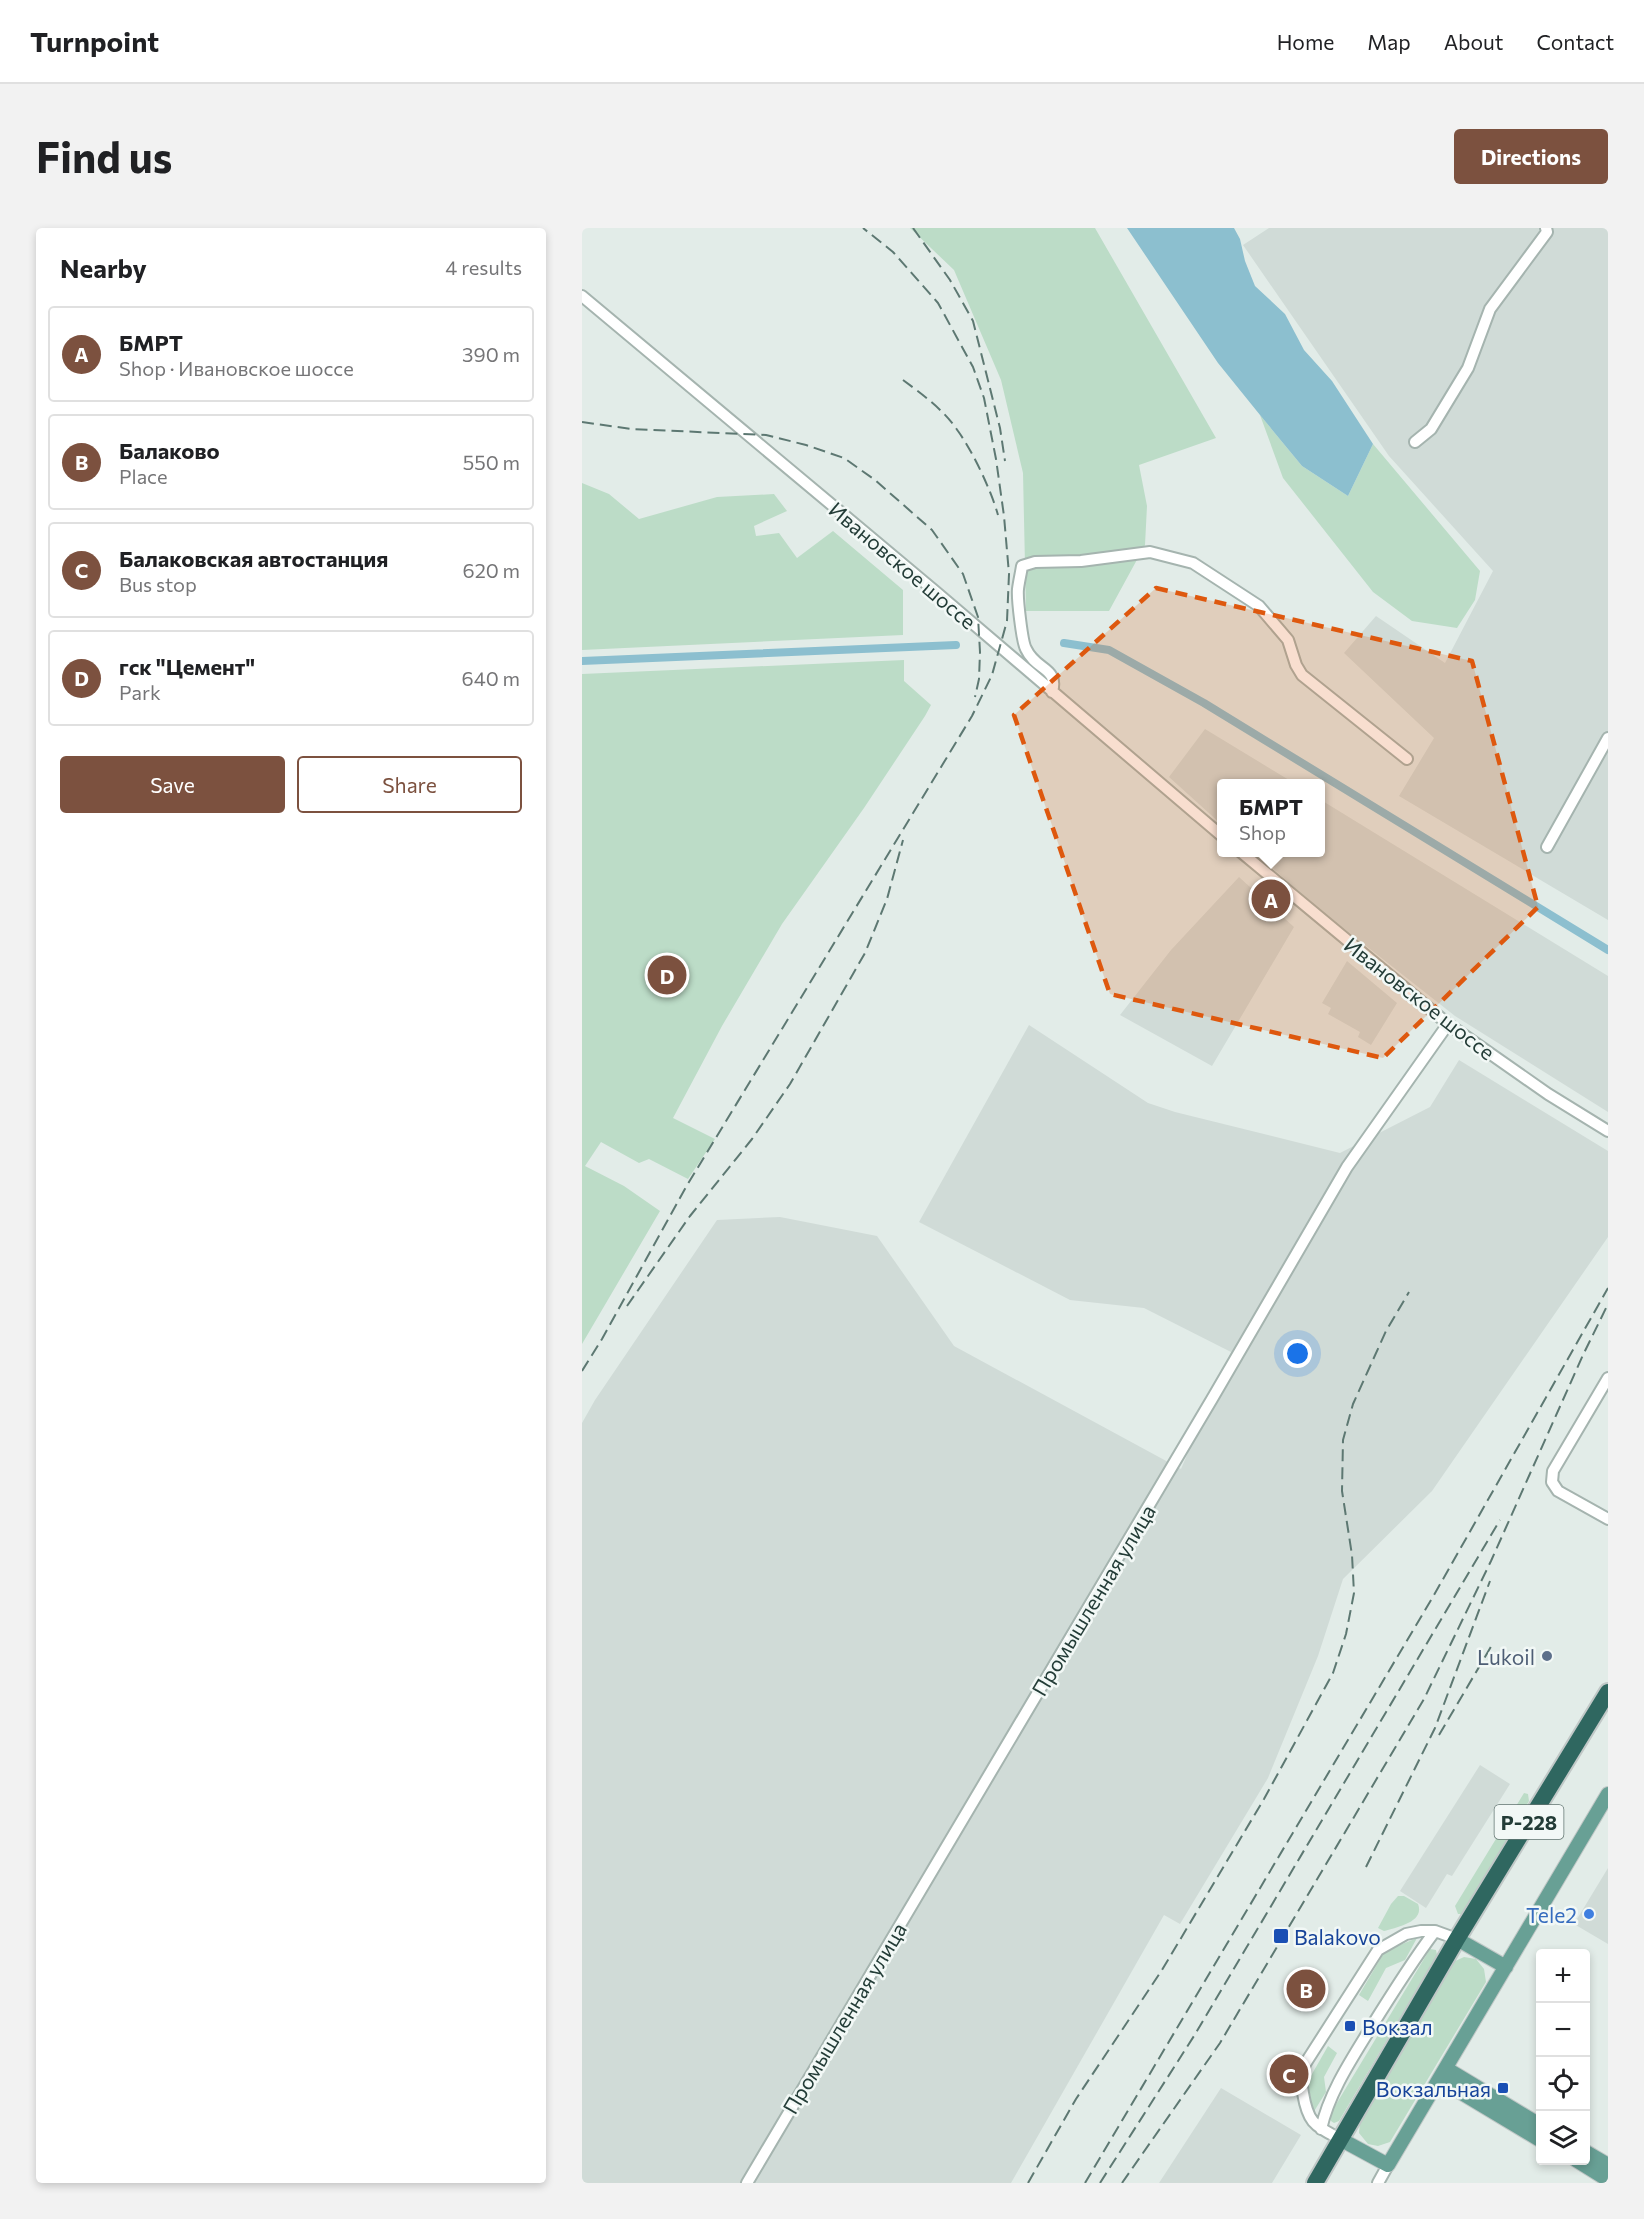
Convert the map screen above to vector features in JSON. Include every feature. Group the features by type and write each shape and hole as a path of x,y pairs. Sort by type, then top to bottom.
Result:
{"highway":[{"name":"Р-228","path":"1315,2183 1457,1939 1608,1692"}],"main road":[{"path":"1340,2139 1388,2165 1608,1794"},
{"path":"1457,1939 1506,1967"},
{"path":"1443,2075 1536,2123"},
{"path":"1443,2075 1536,2137"},
{"path":"1590,2154 1608,2165"},
{"path":"1584,2165 1608,2180"}],"street":[{"path":"1415,442 1431,429 1444,408 1468,368 1490,309 1546,232 1546,228"},
{"name":"Ивановское шоссе","path":"582,296 1217,833"},
{"path":"1052,692 1054,676 1033,661 1024,645 1018,591 1022,566 1035,562 1081,561 1150,552 1193,563 1259,606 1288,640 1296,665 1302,675 1407,759"},
{"path":"1547,847 1608,738"},
{"name":"Ивановское шоссе","path":"1247,857 1448,1024 1548,1094 1608,1131"},
{"name":"Промышленная улица","path":"747,2183 1347,1167 1448,1024"},
{"path":"1608,1378 1553,1471 1552,1482 1558,1491 1608,1519"},
{"path":"1340,2139 1321,2129 1310,2119 1306,2111 1301,2077 1305,2064 1378,1950 1406,1934 1421,1931 1435,1931 1457,1939"},
{"path":"1321,2129 1325,2112 1349,2064 1411,1962 1435,1931"},
{"path":"1378,2183 1388,2165"}],"highlighted area":[{"path":"1156,588 1472,661 1538,907 1383,1058 1110,994 1014,715"}],"shaded area":[{"path":"1269,228 1608,228 1608,920 1399,796 1434,738 1344,653 1376,616 1445,663 1493,571 1389,456 1243,245"},
{"path":"1205,729 1287,779 1217,779 1217,820 1169,777"},
{"path":"1325,802 1608,976 1608,1112 1455,1016 1318,908 1260,857 1325,857"},
{"path":"1239,877 1294,927 1212,1066 1120,1015 1171,950"},
{"path":"1347,961 1397,1003 1371,1045 1358,1037 1360,1032 1328,1014 1331,1008 1322,1003"},
{"path":"1029,1025 1148,1103 1175,1112 1340,1153 1430,1107 1459,1060 1608,1151 1608,1237 1432,1491 1343,1579 1318,1656 1268,1778 1180,1924 1164,1915 1011,2183 582,2183 582,1423 595,1400 717,1220 780,1217 877,1236 954,1346 1181,1469 1231,1352 1144,1308 1070,1300 919,1222"},
{"path":"1480,1765 1510,1784 1452,1876 1447,1874 1426,1908 1400,1891"},
{"path":"1608,1868 1608,1944 1574,1924"},
{"path":"1221,2088 1301,2135 1272,2183 1159,2183"}],"green space":[{"path":"910,228 1095,228 1216,438 1139,465 1147,506 1145,545 1109,611 1026,611 1023,473 1001,380 954,270"},
{"path":"1260,415 1302,466 1348,496 1373,444 1480,571 1475,600 1457,628 1412,621 1373,592 1283,478"},
{"path":"582,483 609,494 639,519 717,497 774,494 787,511 754,526 756,536 779,533 797,558 833,531 903,590 903,635 582,650"},
{"path":"904,660 904,681 931,705 864,808 782,924 722,1026 673,1118 715,1139 688,1179 649,1159 639,1163 601,1142 585,1166 624,1186 660,1211 582,1344 582,674"},
{"path":"1524,1793 1528,1794 1529,1801 1464,1914 1458,1914 1455,1906"},
{"path":"1398,1896 1404,1896 1418,1904 1417,1915 1408,1923 1396,1928 1384,1931 1378,1928 1391,1904"},
{"path":"1417,1938 1405,1960 1386,1968 1368,2001 1359,1995 1385,1951"},
{"path":"1430,1949 1436,1950 1437,1955 1339,2121 1334,2123 1329,2116"},
{"path":"1464,1957 1476,1959 1484,1969 1486,1982 1390,2142 1378,2146 1368,2144 1359,2133 1360,2121 1453,1962"},
{"path":"1328,2046 1337,2053 1324,2077 1326,2092 1313,2113 1308,2081"}],"water":[{"path":"1127,228 1234,228 1240,239 1245,261 1255,286 1285,314 1304,350 1332,381 1373,444 1348,496 1302,466 1218,363"}],"waterway":[{"path":"1064,643 1109,650 1204,703 1608,950"},
{"path":"582,661 956,645"}],"railway":[{"path":"582,1371 686,1187 972,716 992,675 1007,621 1009,574 1004,516 984,398 973,367 938,303 893,252 863,228"},
{"path":"913,228 950,280 973,321 1000,428 1005,461"},
{"path":"903,380 926,397 958,431 981,472 998,515"},
{"path":"582,422 631,429 766,435 844,458 875,480 932,530 963,574 978,617 979,679 975,697"},
{"path":"627,1306 690,1216 752,1139 790,1084 865,953 887,899 903,840"},
{"path":"1085,2183 1434,1595 1608,1288"},
{"path":"1028,2183 1076,2099 1162,1970 1264,1799 1333,1673 1346,1634 1354,1593 1352,1555 1342,1491 1343,1440 1353,1404 1386,1331 1409,1292"},
{"path":"1122,2183 1220,2043 1424,1699 1491,1561 1608,1304"},
{"path":"1100,2183 1194,2036 1500,1520"},
{"path":"1366,1867 1435,1728 1490,1581"},
{"path":"1439,1735 1492,1645"}],"place":[{"name":"БМРТ","path":"1271,899"},
{"name":"гск \"Цемент\"","path":"667,975"},
{"name":"Lukoil","path":"1547,1656"},
{"name":"Tele2","path":"1589,1914"},
{"name":"Balakovo","path":"1281,1936"},
{"name":"Балаково","path":"1306,1989"},
{"name":"Вокзал","path":"1350,2026"},
{"name":"Балаковская автостанция","path":"1289,2074"},
{"name":"Вокзальная","path":"1503,2088"}]}
